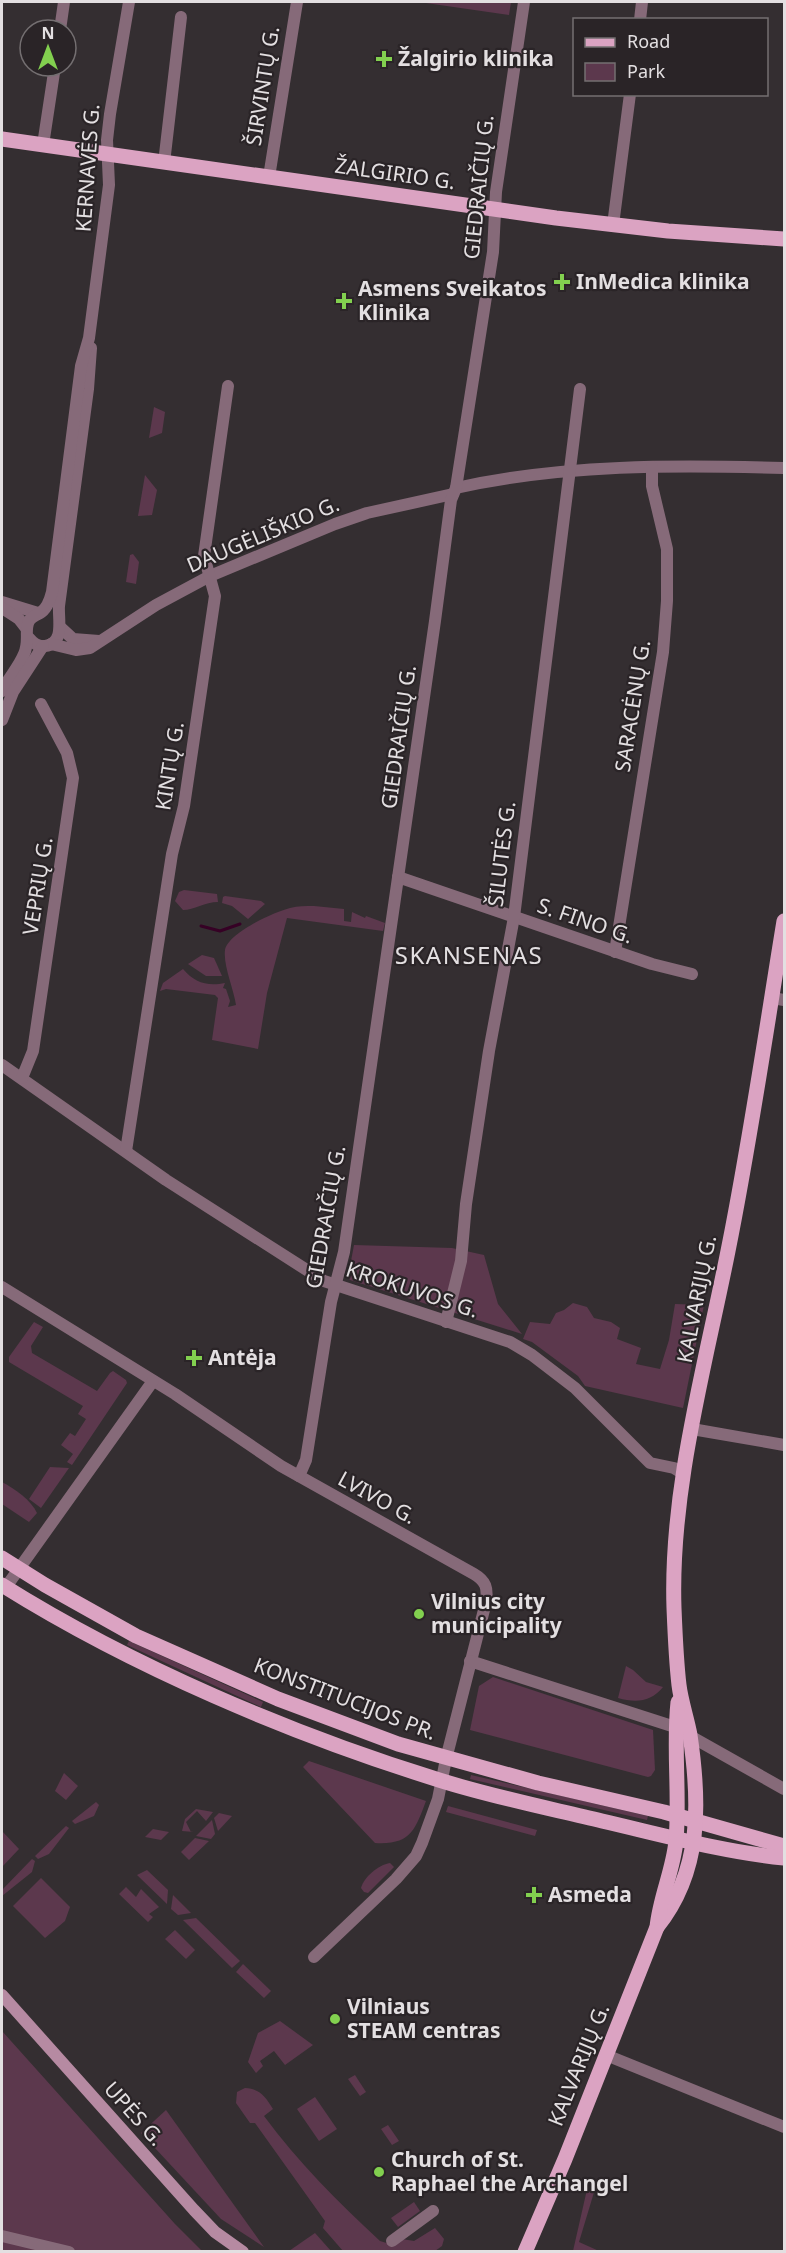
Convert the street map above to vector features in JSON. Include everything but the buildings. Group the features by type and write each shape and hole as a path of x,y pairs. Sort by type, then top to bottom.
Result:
{"main road":[{"name":"ŽALGIRIO G.","path":"2,140 613,225 784,239"},
{"name":"KALVARIJŲ G.","path":"525,2252 657,1927 672,1908 687,1870 694,1842 696,1794 690,1736 679,1687 674,1607 674,1554 692,1429 778,999 784,921"},
{"name":"KONSTITUCIJOS PR.","path":"2,1558 114,1624 212,1670 319,1715 446,1759 677,1815 784,1845"},
{"name":"KONSTITUCIJOS PR.","path":"4,1586 98,1639 188,1684 281,1724 374,1759 441,1781 676,1838 784,1858"},
{"name":"KALVARIJŲ G.","path":"657,1927 659,1904 672,1866 676,1838 675,1727 679,1687"}],"street":[{"path":"62,18 64,2"},
{"name":"KERNAVĖS G.","path":"2,691 24,656 30,619 48,604 52,592 81,366 89,338 109,185 110,114 129,2"},
{"name":"ŠIRVINTŲ G.","path":"269,177 297,2"},
{"name":"GIEDRAIČIŲ G.","path":"299,1476 306,1460 331,1302 344,1252 455,491 493,252 504,133 524,2"},
{"path":"640,18 642,2"},
{"path":"164,163 181,16"},
{"path":"44,145 53,78"},
{"path":"613,225 630,96"},
{"name":"KERNAVĖS G.","path":"2,720 14,692 47,645 58,637 92,353 89,338"},
{"name":"KINTŲ G.","path":"126,1151 172,854 184,806 215,596 204,556 228,386"},
{"name":"ŠILUTĖS G.","path":"446,1322 461,1261 466,1204 489,1051 514,917 572,471 580,389"},
{"name":"DAUGĖLIŠKIO G.","path":"47,645 82,650 90,648 156,605 210,576 335,524 367,513 455,491 572,471 691,465 784,468"},
{"name":"SARACĖNŲ G.","path":"615,952 663,652 667,601 667,549 652,486 652,467"},
{"path":"2,602 39,613 51,614 73,639 99,641"},
{"path":"2,608 19,619 35,644 47,645"},
{"name":"VEPRIŲ G.","path":"22,1078 33,1051 73,778 67,753 41,704"},
{"name":"S. FINO G.","path":"398,877 615,952 692,974"},
{"name":"KROKUVOS G.","path":"2,1065 126,1151 324,1281 521,1348 575,1388 650,1463 674,1468 684,1474"},
{"name":"LVIVO G.","path":"2,1287 299,1476 458,1564 485,1582 487,1593 470,1660"},
{"path":"4,1586 19,1569 153,1381"},
{"path":"692,1429 784,1445"},
{"path":"314,1957 396,1879 416,1856 427,1832 470,1660 675,1727"},
{"path":"690,1736 784,1789"},
{"name":"UPĖS G.","path":"2,1995 194,2210 234,2249"},
{"path":"606,2055 784,2127"},
{"path":"393,2241 433,2211"},
{"path":"2,2236 69,2252"}],"green space":[{"path":"419,2 511,2 509,15"},
{"path":"154,407 165,412 162,433 149,438"},
{"path":"145,475 157,490 152,515 138,516"},
{"path":"133,554 139,562 136,584 126,582 130,555"},
{"path":"184,890 217,894 218,902 183,910 175,901 179,892"},
{"path":"225,896 261,901 265,904 248,919 232,906 222,903"},
{"path":"314,906 344,909 344,921 351,922 352,912 365,918 366,916 385,923 383,931 287,918 267,993 258,1049 212,1040 218,998 215,995 166,989 160,991 163,983 183,969 201,982 225,983 223,988 226,989 230,1001 228,1007 236,1005 225,956 228,943 253,924 283,910"},
{"path":"202,955 214,958 222,976 206,976 188,964"},
{"path":"354,1245 452,1248 484,1255 498,1304 522,1334 350,1280 348,1277"},
{"path":"573,1303 587,1307 594,1318 611,1322 620,1328 617,1339 641,1348 636,1364 660,1369 669,1340 675,1304 704,1305 683,1408 585,1386 578,1376 532,1342 523,1339 530,1322 550,1324 556,1313"},
{"path":"34,1322 43,1327 31,1346 32,1353 97,1391 113,1371 127,1383 72,1465 67,1462 73,1454 61,1445 70,1433 75,1436 86,1419 78,1414 83,1406 9,1362 9,1357"},
{"path":"50,1467 69,1468 41,1508 29,1499"},
{"path":"2,1482 22,1495 34,1508 37,1513 29,1522 2,1504"},
{"path":"129,1641 263,1702 261,1707 127,1645"},
{"path":"626,1666 646,1682 663,1687 653,1696 643,1700 618,1698"},
{"path":"493,1677 653,1730 655,1770 648,1777 470,1730 479,1686"},
{"path":"309,1761 426,1801 415,1828 410,1834 397,1841 375,1843 303,1767"},
{"path":"64,1773 78,1786 66,1800 55,1791"},
{"path":"471,1775 648,1816 647,1820 470,1779"},
{"path":"96,1802 99,1805 94,1816 75,1824 72,1821"},
{"path":"448,1806 537,1830 535,1836 446,1812"},
{"path":"196,1809 213,1812 206,1821 197,1811 186,1822 191,1832 182,1831 185,1819"},
{"path":"219,1813 232,1816 218,1831 214,1818"},
{"path":"212,1820 215,1834 211,1839 196,1836"},
{"path":"66,1826 69,1828 49,1854 38,1859 35,1856"},
{"path":"153,1829 169,1832 161,1840 145,1837"},
{"path":"2,1831 19,1849 2,1867"},
{"path":"195,1838 209,1841 189,1860 181,1852"},
{"path":"32,1859 35,1861 32,1872 2,1896 2,1890"},
{"path":"390,1863 394,1867 368,1893 364,1892 361,1888 368,1876 381,1866"},
{"path":"147,1870 168,1890 167,1904 137,1875"},
{"path":"41,1878 70,1907 65,1921 45,1938 13,1906"},
{"path":"126,1887 136,1897 141,1889 159,1907 149,1914 153,1917 148,1922 119,1894"},
{"path":"173,1895 191,1913 178,1915 171,1909"},
{"path":"196,1918 240,1961 232,1968 183,1920"},
{"path":"175,1930 195,1950 186,1959 165,1939"},
{"path":"243,1964 271,1991 264,1998 236,1972"},
{"path":"280,2021 313,2045 285,2065 274,2051 260,2061 263,2066 256,2073 248,2062 258,2033"},
{"path":"2,2031 175,2224 202,2251 2,2251"},
{"path":"355,2075 366,2092 360,2096 348,2079"},
{"path":"245,2088 255,2090 265,2097 273,2109 264,2116 277,2133 319,2181 380,2241 393,2245 402,2239 414,2241 435,2228 444,2239 442,2246 435,2251 343,2251 323,2228 325,2221 255,2123 250,2123 236,2103 237,2092"},
{"path":"315,2097 337,2129 319,2141 297,2109"},
{"path":"166,2110 264,2247 221,2219 141,2133"},
{"path":"388,2125 399,2141 392,2145 381,2129"},
{"path":"588,2185 595,2189 579,2242 599,2251 573,2251"},
{"path":"414,2202 420,2211 398,2227 391,2218"},
{"path":"315,2233 331,2251 289,2251"}],"waterway":[{"path":"201,926 220,931 240,924"}],"place":[{"name":"Žalgirio klinika","path":"384,59"},
{"name":"InMedica klinika","path":"562,282"},
{"name":"Asmens Sveikatos Klinika","path":"344,301"},
{"name":"Antėja","path":"194,1358"},
{"name":"Vilnius city municipality","path":"419,1614"},
{"name":"Asmeda","path":"534,1895"},
{"name":"Vilniaus STEAM centras","path":"335,2019"},
{"name":"Church of St. Raphael the Archangel","path":"379,2172"}],"district":[{"name":"SKANSENAS","path":"469,956"}]}
